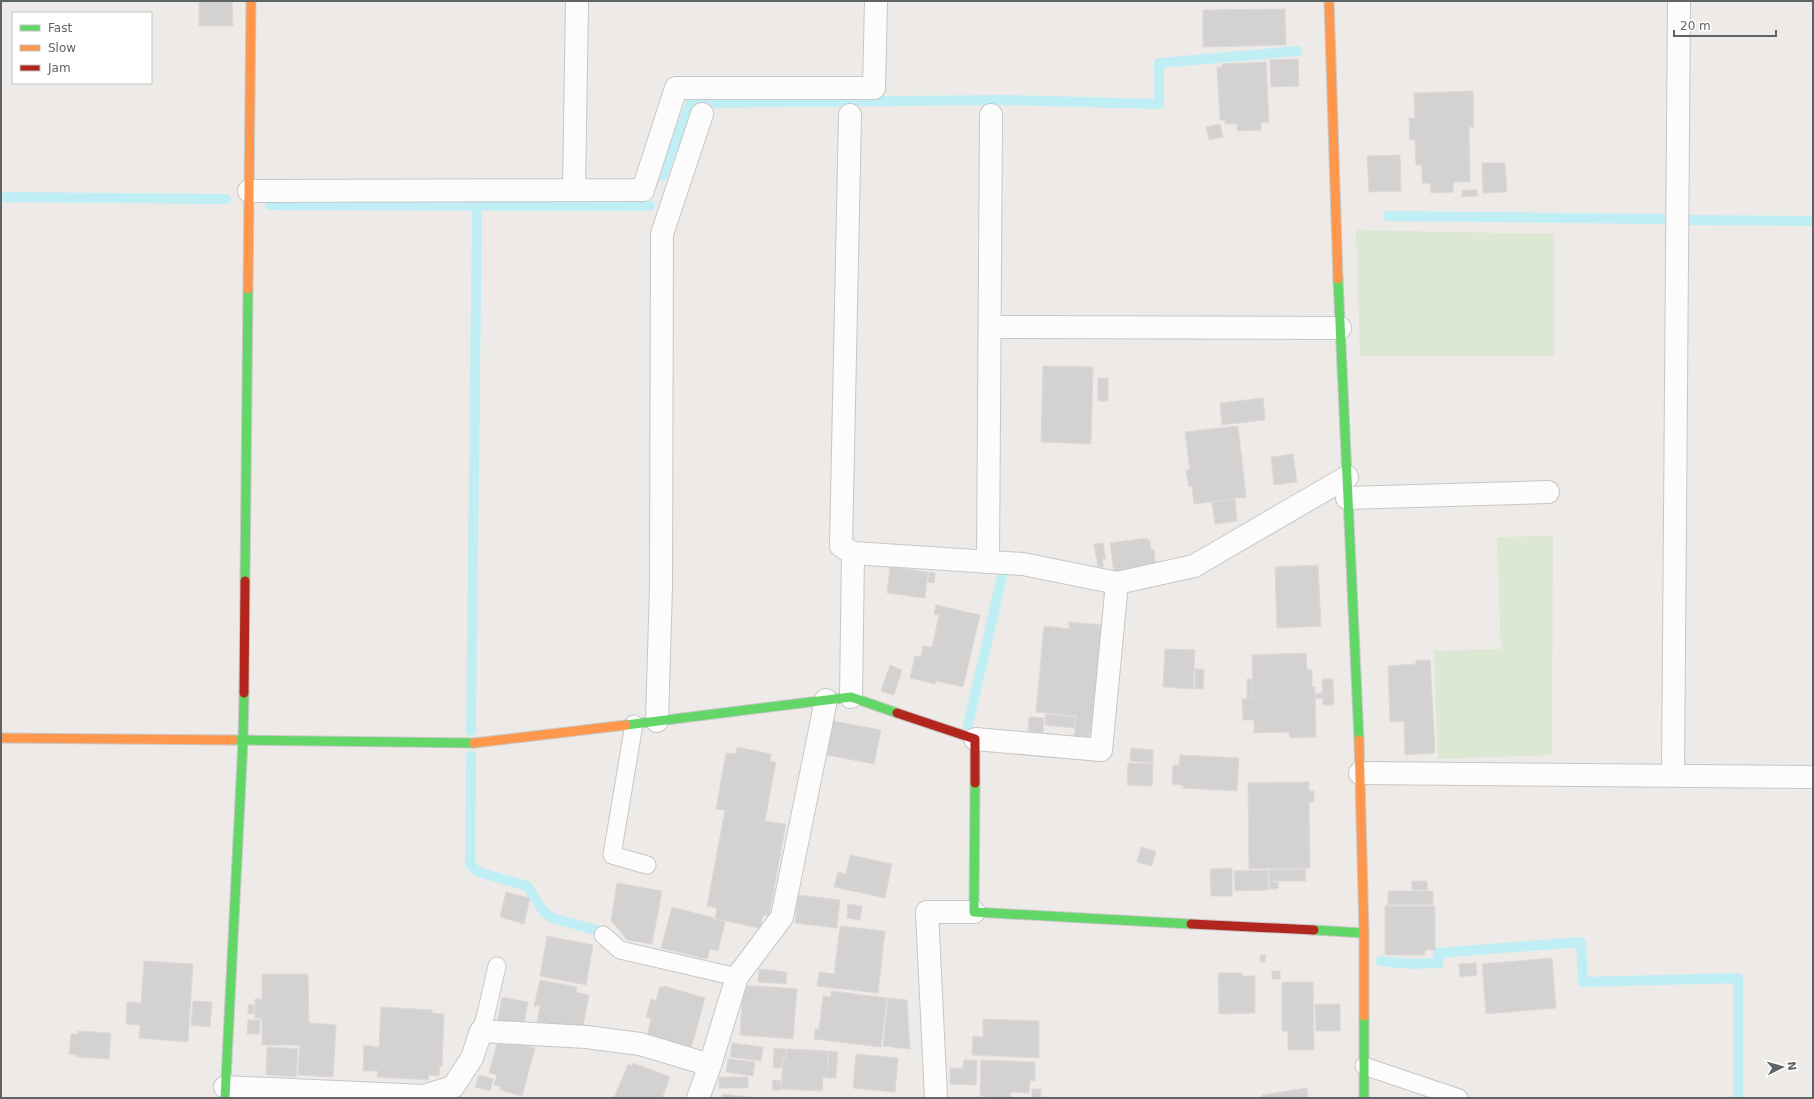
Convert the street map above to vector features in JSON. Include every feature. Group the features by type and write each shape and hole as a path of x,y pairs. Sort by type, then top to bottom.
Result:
{"street":[{"path":"251,1 243,741 225,1093 424,1096 452,1093 472,1058 481,1031 586,1037 640,1044 710,1065"},
{"path":"574,190 577,1"},
{"path":"643,190 676,88 874,88 876,1"},
{"path":"1329,1 1340,328 1360,772 1364,933 1364,1098"},
{"path":"1673,775 1679,1"},
{"path":"657,721 661,578 662,234 702,114"},
{"path":"850,115 840,546 853,553 1023,564 1117,583 1194,566 1347,488 1548,492"},
{"path":"988,562 991,115"},
{"path":"249,192 643,190 672,205"},
{"path":"990,327 1340,328"},
{"path":"851,697 853,553"},
{"path":"1,738 475,743 851,697 975,739 1101,750 1117,583"},
{"path":"698,1098 710,1065 737,977 782,917 826,700"},
{"path":"974,912 975,739"},
{"path":"1360,772 1813,777"},
{"path":"936,1098 926,912 974,912 1364,933"}],"lane":[{"path":"634,724 612,855 647,865"},
{"path":"603,935 620,950 737,977"},
{"path":"481,1031 497,966"},
{"path":"1364,1066 1459,1098"}],"green space":[{"path":"1356,230 1554,234 1554,356 1360,356"},
{"path":"1553,536 1552,755 1438,759 1434,651 1501,649 1497,537"}],"building":[{"path":"232,1 233,26 199,26 199,2"},
{"path":"1285,9 1286,45 1203,47 1203,10"},
{"path":"1298,59 1299,86 1271,87 1270,60"},
{"path":"1266,62 1269,122 1261,123 1261,130 1237,131 1237,124 1225,124 1225,120 1220,120 1217,67 1222,67 1222,64"},
{"path":"1473,91 1474,127 1469,127 1470,182 1453,182 1453,192 1431,193 1430,183 1422,183 1422,165 1416,165 1415,139 1410,140 1409,118 1415,118 1414,93"},
{"path":"1220,124 1223,137 1209,140 1206,127"},
{"path":"1400,155 1401,191 1369,192 1367,156"},
{"path":"1482,163 1505,163 1507,192 1483,193"},
{"path":"1462,190 1477,190 1477,196 1462,197"},
{"path":"1043,366 1093,367 1091,444 1041,442"},
{"path":"1098,378 1108,378 1108,401 1098,401"},
{"path":"1263,398 1265,420 1222,425 1220,403"},
{"path":"1238,426 1246,497 1194,504 1192,486 1189,487 1186,470 1190,470 1185,432"},
{"path":"1293,454 1297,482 1274,485 1271,457"},
{"path":"1235,499 1237,521 1215,524 1212,502"},
{"path":"1147,538 1147,540 1150,540 1151,550 1154,550 1156,567 1114,573 1110,543"},
{"path":"1103,543 1106,559 1102,559 1104,567 1098,567 1094,544"},
{"path":"1318,565 1321,626 1277,628 1275,567"},
{"path":"890,567 928,572 925,598 887,593"},
{"path":"929,572 935,573 934,583 928,582"},
{"path":"936,605 980,615 963,687 936,681 935,684 910,678 915,656 921,657 923,646 932,647 939,615 934,614"},
{"path":"1069,622 1102,625 1092,731 1087,738 1074,737 1076,716 1036,712 1044,626 1069,629"},
{"path":"1165,649 1195,650 1193,689 1163,687"},
{"path":"1306,653 1307,670 1312,670 1312,686 1315,687 1316,737 1290,738 1289,732 1254,733 1254,720 1243,720 1242,699 1253,699 1252,655"},
{"path":"1416,660 1430,660 1435,753 1405,755 1404,721 1390,722 1388,666 1416,664"},
{"path":"890,665 902,670 894,695 881,691"},
{"path":"1195,669 1204,669 1203,689 1195,689"},
{"path":"1247,679 1252,679 1253,698 1247,699"},
{"path":"1322,679 1333,679 1334,705 1323,705"},
{"path":"1316,693 1322,693 1322,698 1316,699"},
{"path":"1046,714 1075,717 1074,728 1045,725"},
{"path":"1029,717 1044,718 1043,733 1028,731"},
{"path":"833,721 881,730 874,764 827,755"},
{"path":"737,747 771,754 770,761 776,762 765,821 786,824 769,916 763,915 760,928 715,919 717,908 707,906 725,810 716,809 726,753 736,754"},
{"path":"1131,748 1153,750 1153,763 1130,761"},
{"path":"1180,755 1239,758 1237,791 1183,788 1183,785 1172,784 1173,765 1179,765"},
{"path":"1128,763 1153,764 1152,786 1127,785"},
{"path":"1309,782 1309,791 1314,791 1314,802 1309,802 1310,868 1249,869 1248,783"},
{"path":"1141,847 1156,851 1152,866 1137,862"},
{"path":"850,855 892,864 885,898 834,887 838,872 846,874"},
{"path":"1232,868 1232,896 1211,896 1210,869"},
{"path":"1305,869 1306,881 1269,881 1269,870"},
{"path":"1268,870 1268,890 1235,891 1234,871"},
{"path":"1412,881 1427,881 1427,890 1412,890"},
{"path":"1269,882 1278,882 1278,889 1270,889"},
{"path":"617,883 662,891 652,944 627,940 611,920"},
{"path":"1388,891 1433,891 1433,905 1388,905"},
{"path":"506,892 530,898 524,924 500,917"},
{"path":"798,895 840,900 837,928 795,923"},
{"path":"848,904 862,906 860,920 847,918"},
{"path":"1385,906 1435,906 1435,950 1425,950 1425,955 1385,955"},
{"path":"672,907 725,922 718,951 710,949 707,959 661,948"},
{"path":"840,926 885,931 878,993 817,986 819,972 834,974"},
{"path":"547,936 593,945 586,985 540,976"},
{"path":"1260,955 1266,955 1265,962 1260,962"},
{"path":"1552,958 1556,1008 1486,1014 1482,964"},
{"path":"144,961 193,964 188,1042 139,1038 140,1025 126,1024 127,1002 141,1003"},
{"path":"1476,963 1477,975 1460,977 1459,964"},
{"path":"759,969 787,972 786,984 758,982"},
{"path":"1272,971 1280,971 1280,979 1272,979"},
{"path":"1218,973 1242,973 1242,976 1255,976 1255,1013 1219,1014"},
{"path":"262,974 308,974 309,1023 336,1025 333,1077 298,1075 300,1045 262,1045 262,1018 255,1018 255,999 262,999"},
{"path":"540,980 577,987 576,992 589,995 582,1032 537,1023 540,1006 534,1006"},
{"path":"1282,982 1313,982 1314,1050 1288,1050 1288,1031 1282,1031"},
{"path":"743,985 797,989 793,1039 740,1035"},
{"path":"664,986 705,998 691,1049 650,1038 651,1036 647,1035 651,1019 646,1017 651,999 656,1001 660,987 664,988"},
{"path":"831,991 887,998 881,1047 814,1039 815,1029 819,1029 823,996 831,997"},
{"path":"502,997 528,1002 523,1029 497,1023"},
{"path":"888,998 907,1000 910,1049 883,1046"},
{"path":"193,1001 212,1002 210,1027 191,1025"},
{"path":"1315,1004 1340,1004 1340,1031 1316,1031"},
{"path":"248,1005 254,1005 254,1014 248,1014"},
{"path":"381,1007 432,1010 432,1013 444,1014 442,1066 440,1066 439,1076 429,1075 428,1080 377,1077 378,1071 363,1071 364,1045 379,1047"},
{"path":"983,1019 1039,1021 1039,1058 972,1055 973,1036 983,1037"},
{"path":"248,1020 260,1020 259,1034 247,1034"},
{"path":"78,1031 111,1033 109,1059 77,1057 77,1055 69,1054 71,1034 78,1034"},
{"path":"499,1037 535,1048 522,1096 500,1090 501,1087 494,1085 497,1075 489,1073"},
{"path":"732,1043 763,1047 761,1061 730,1057"},
{"path":"267,1047 298,1049 296,1077 266,1075"},
{"path":"774,1048 786,1049 786,1058 782,1058 781,1068 773,1068"},
{"path":"787,1049 828,1051 827,1078 823,1077 822,1091 781,1089 783,1059 786,1059"},
{"path":"829,1051 838,1052 836,1078 827,1078"},
{"path":"856,1054 898,1058 895,1092 853,1088"},
{"path":"728,1059 755,1062 753,1076 726,1072"},
{"path":"964,1060 977,1060 976,1085 950,1084 950,1068 963,1068"},
{"path":"981,1060 1035,1062 1035,1081 1030,1080 1029,1093 1011,1092 1010,1098 986,1098 986,1096 980,1096"},
{"path":"633,1063 670,1077 662,1098 614,1098 628,1064 632,1066"},
{"path":"479,1075 493,1079 490,1091 475,1087"},
{"path":"719,1077 748,1077 748,1088 719,1088"},
{"path":"773,1080 781,1081 780,1090 772,1090"},
{"path":"1307,1088 1308,1098 1262,1098 1262,1095"},
{"path":"1032,1089 1041,1089 1041,1098 1032,1098"},
{"path":"722,1094 757,1098 722,1098"}],"waterway":[{"path":"662,176 691,103 1004,100 1159,104 1159,63 1297,51"},
{"path":"1,197 226,199"},
{"path":"270,205 650,206"},
{"path":"471,731 477,206"},
{"path":"1388,216 1662,219"},
{"path":"1691,220 1813,221"},
{"path":"968,725 1002,576"},
{"path":"471,756 470,864 478,872 527,886 543,911 552,918 599,931"},
{"path":"1381,961 1410,964 1439,963 1438,953 1581,942 1583,982 1738,978 1738,1098"}],"traffic: fast":[{"path":"1338,279 1359,740"},
{"path":"245,581 248,289"},
{"path":"225,1098 243,741 244,693"},
{"path":"626,725 851,697 897,713"},
{"path":"233,740 474,743"},
{"path":"975,783 974,912 1191,924"},
{"path":"1314,930 1364,933"},
{"path":"1364,1016 1364,1098"}],"traffic: slow":[{"path":"248,289 251,1"},
{"path":"1329,1 1338,279"},
{"path":"474,743 626,725"},
{"path":"1,738 233,740"},
{"path":"1359,740 1364,933 1364,1016"}],"traffic: jam":[{"path":"244,693 245,581"},
{"path":"897,713 975,739 975,783"},
{"path":"1191,924 1314,930"}]}
